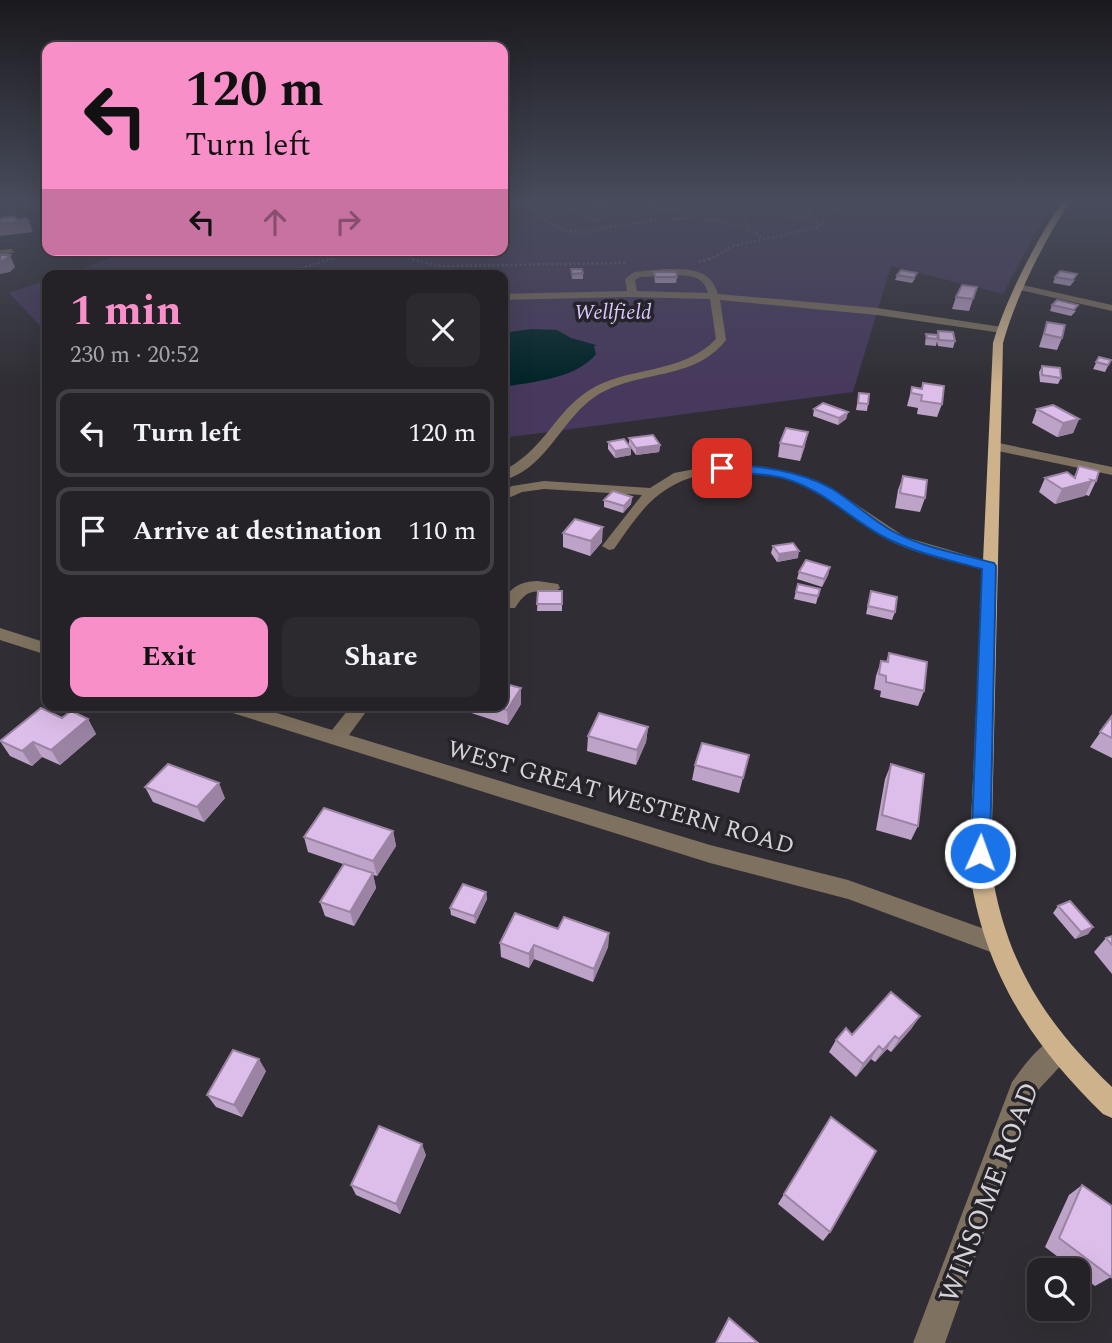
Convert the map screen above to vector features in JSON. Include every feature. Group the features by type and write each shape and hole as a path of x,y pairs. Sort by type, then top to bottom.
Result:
{"main road":[{"path":"1034,263 1002,330 997,362 980,867 982,892 996,943 1020,992 1059,1049 1112,1105"}],"street":[{"path":"508,474 531,461 571,412 603,388 675,370 697,361 717,345 721,334 708,280 691,274 637,274 630,279 632,292"},
{"path":"1023,288 1112,308"},
{"path":"508,297 632,292 712,295 874,310 1002,330"},
{"path":"994,446 1112,471"},
{"path":"609,546 653,492 662,485 690,473 722,468 758,469 794,478 825,490 887,533 907,543 989,566"},
{"path":"508,495 518,488 533,486 600,487 653,492"},
{"path":"508,608 513,596 528,586 552,587"},
{"path":"0,634 42,647"},
{"name":"WEST GREAT WESTERN ROAD","path":"248,711 710,854 848,890 996,943"},
{"path":"336,738 357,711"},
{"name":"WINSOME ROAD","path":"929,1343 1021,1091 1038,1068 1059,1049"}],"path":[{"path":"295,270 318,263"},
{"path":"426,263 441,266 634,264"},
{"path":"703,277 709,263"}],"green space":[{"name":"Wellfield","path":"97,263 1020,263 1003,294 891,266 853,392 508,437 508,270 76,270"},
{"path":"42,282 42,328 9,293"}],"water":[{"path":"531,329 557,330 571,338 596,345 596,354 577,369 565,374 508,386 508,332"}],"building":[{"path":"571,269 582,269 583,273 572,274"},
{"path":"901,270 917,273 914,278 897,275"},
{"path":"1060,271 1077,274 1073,280 1055,277"},
{"path":"654,272 676,272 677,277 655,277"},
{"path":"962,285 977,287 973,299 956,297"},
{"path":"1057,300 1078,305 1074,310 1052,305"},
{"path":"1047,322 1065,325 1062,338 1044,334"},
{"path":"938,331 953,332 955,341 939,340"},
{"path":"926,334 938,335 937,339 927,338"},
{"path":"1099,357 1111,360 1108,365 1096,362"},
{"path":"1042,366 1060,368 1061,378 1042,375"},
{"path":"923,383 944,386 942,404 921,401 922,395 911,393 912,387 922,389"},
{"path":"859,393 869,394 868,404 858,403"},
{"path":"823,403 848,412 839,418 814,409"},
{"path":"1053,405 1079,419 1063,423 1037,409"},
{"path":"786,428 808,432 803,447 780,443"},
{"path":"653,435 660,445 636,448 629,438"},
{"path":"624,439 631,448 615,451 608,442"},
{"path":"1079,466 1099,471 1096,481 1091,480 1062,489 1045,478 1067,472 1075,478"},
{"path":"903,476 927,480 925,498 900,493"},
{"path":"613,491 632,497 624,506 604,500"},
{"path":"575,519 603,527 591,541 563,533"},
{"path":"793,543 799,551 779,554 773,546"},
{"path":"806,560 830,567 824,579 799,572"},
{"path":"798,584 820,589 818,596 796,592"},
{"path":"538,591 562,591 562,604 537,604"},
{"path":"871,591 897,597 895,612 868,606"},
{"path":"889,653 927,662 924,691 886,682 886,676 879,674 881,661 888,662"},
{"path":"508,685 521,688 508,708"},
{"path":"41,708 42,711 62,718 71,711 88,719 51,750 33,742 22,751 0,741"},
{"path":"599,713 648,727 637,750 588,736"},
{"path":"1112,716 1112,738 1100,732"},
{"path":"702,743 749,755 743,778 695,765"},
{"path":"168,764 219,783 197,807 145,787"},
{"path":"891,764 924,774 918,826 882,815"},
{"path":"324,808 393,831 373,861 304,837"},
{"path":"344,864 373,873 350,912 320,902"},
{"path":"463,884 486,892 474,916 450,908"},
{"path":"1070,901 1093,927 1081,932 1058,906"},
{"path":"515,913 558,929 564,917 609,933 594,969 534,945 529,954 500,943"},
{"path":"891,992 920,1016 899,1039 895,1036 883,1050 879,1046 863,1064 836,1040 846,1028 852,1035"},
{"path":"233,1050 259,1059 234,1105 207,1095"},
{"path":"831,1117 876,1151 830,1232 784,1194"},
{"path":"379,1126 422,1144 396,1204 351,1185"},
{"path":"1082,1185 1112,1206 1111,1277 1090,1261 1090,1258 1086,1258 1059,1238"},
{"path":"729,1318 758,1343 716,1343"}],"route":[{"path":"722,468 758,469 794,478 825,490 887,533 907,543 989,566 980,853"}]}
